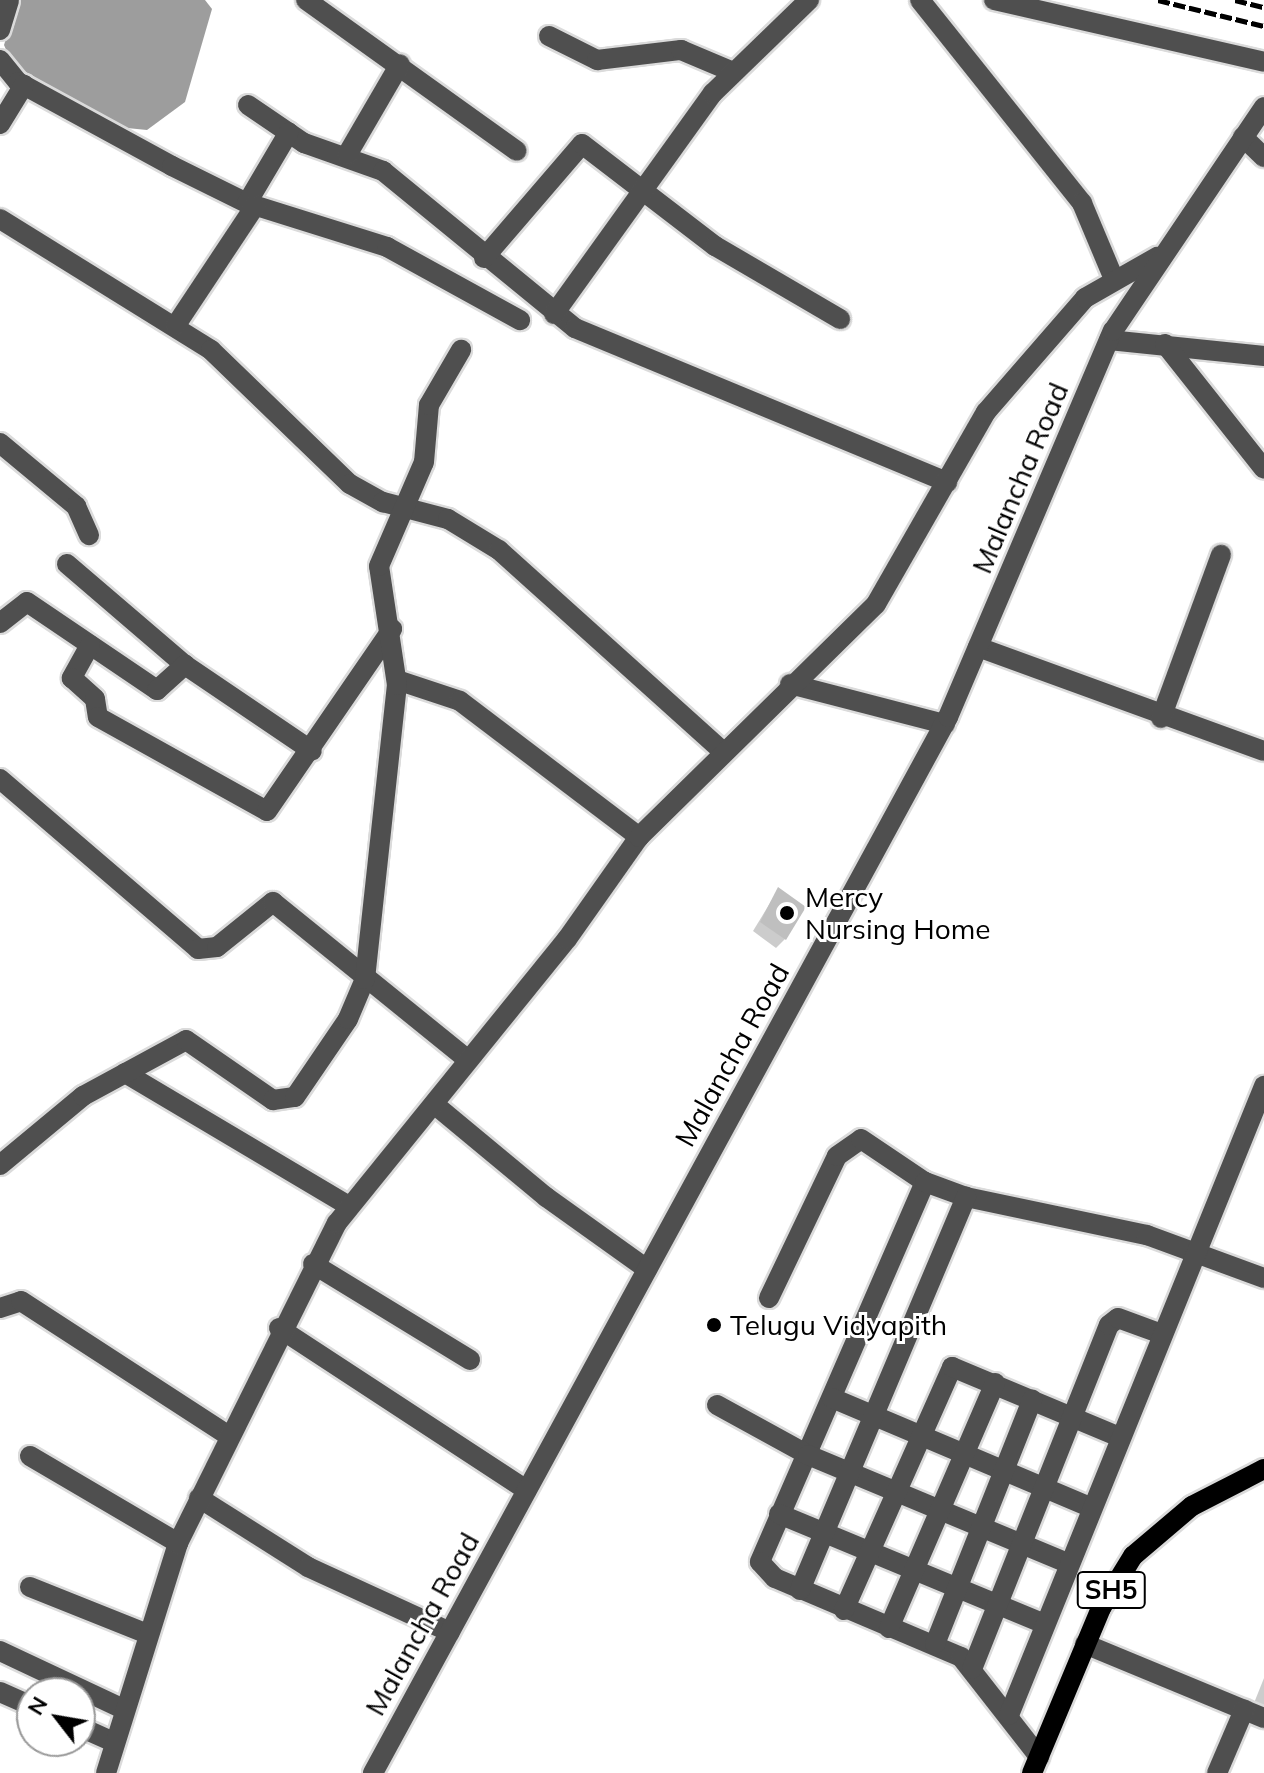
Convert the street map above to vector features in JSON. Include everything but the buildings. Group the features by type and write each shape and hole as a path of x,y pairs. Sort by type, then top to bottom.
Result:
{"main road":[{"name":"SH5","path":"1036,1765 1085,1644 1116,1580 1151,1535 1264,1469"}],"street":[{"path":"0,30 9,0"},
{"path":"306,0 400,64 517,151"},
{"path":"554,314 733,72 809,0"},
{"path":"920,0 1082,203 1114,279"},
{"path":"994,0 1264,62"},
{"path":"549,36 597,60 681,50 733,72"},
{"path":"0,60 24,85 251,205 387,247 520,320"},
{"path":"347,155 400,64"},
{"path":"0,124 24,85"},
{"path":"248,105 289,132 347,155 407,189 484,258 554,314 947,482"},
{"name":"Malancha Road","path":"373,1773 945,724 1109,340 1157,257 1264,107"},
{"path":"176,325 251,205 289,132"},
{"path":"1243,137 1264,157"},
{"path":"484,258 574,148 594,146 715,246 840,319"},
{"path":"0,219 176,325 350,484 404,509 448,519 499,550 722,751"},
{"path":"106,1773 145,1633 178,1543 279,1328 349,1206 434,1104 639,837 887,590 986,412 1085,298 1157,257"},
{"path":"1109,340 1264,356"},
{"path":"1165,344 1264,469"},
{"path":"0,1165 83,1096 178,1043 195,1042 283,1102 313,1078 365,979 397,680 392,629 379,566 424,462 429,405 461,350"},
{"path":"0,443 76,506 89,535"},
{"path":"1161,718 1221,555"},
{"path":"67,564 185,665 312,751"},
{"path":"0,623 27,602 157,690 185,665"},
{"path":"90,645 72,678 95,699 98,717 259,808 275,807 392,629"},
{"path":"978,647 1161,718 1264,751"},
{"path":"397,680 460,701 639,837"},
{"path":"790,684 945,724"},
{"path":"0,779 198,949 217,947 273,902 467,1059"},
{"path":"125,1073 349,1206"},
{"path":"1009,1715 1088,1506 1264,1086"},
{"path":"434,1104 546,1197 647,1269"},
{"path":"769,1298 843,1145 877,1144 925,1182 966,1197 1194,1251 1264,1278"},
{"path":"925,1182 760,1562 800,1590 935,1644 972,1669 1009,1715 1036,1765"},
{"path":"800,1590 966,1197"},
{"path":"313,1264 470,1360"},
{"path":"0,1308 21,1301 227,1435"},
{"path":"972,1669 1023,1545 1068,1417 1113,1320 1159,1333"},
{"path":"279,1328 527,1490"},
{"path":"844,1610 894,1491 952,1367 1117,1436"},
{"path":"889,1628 995,1383"},
{"path":"832,1398 1088,1506"},
{"path":"935,1644 1032,1400"},
{"path":"717,1405 808,1455 1067,1563"},
{"path":"30,1456 178,1543"},
{"path":"199,1498 308,1567 450,1632"},
{"path":"779,1514 1042,1623"},
{"path":"30,1587 145,1633"},
{"path":"1085,1644 1264,1718"},
{"path":"0,1651 123,1709"},
{"path":"1217,1773 1244,1710"},
{"path":"96,1734 114,1742"}],"shaded area":[{"path":"18,0 205,0 212,9 185,102 147,130 117,127 52,95 15,70 4,45"}],"railway":[{"path":"1158,0 1264,26"},
{"path":"1235,0 1264,7"}],"place":[{"name":"Mercy Nursing Home","path":"787,913"},
{"name":"Telugu Vidyapith","path":"714,1325"}]}
